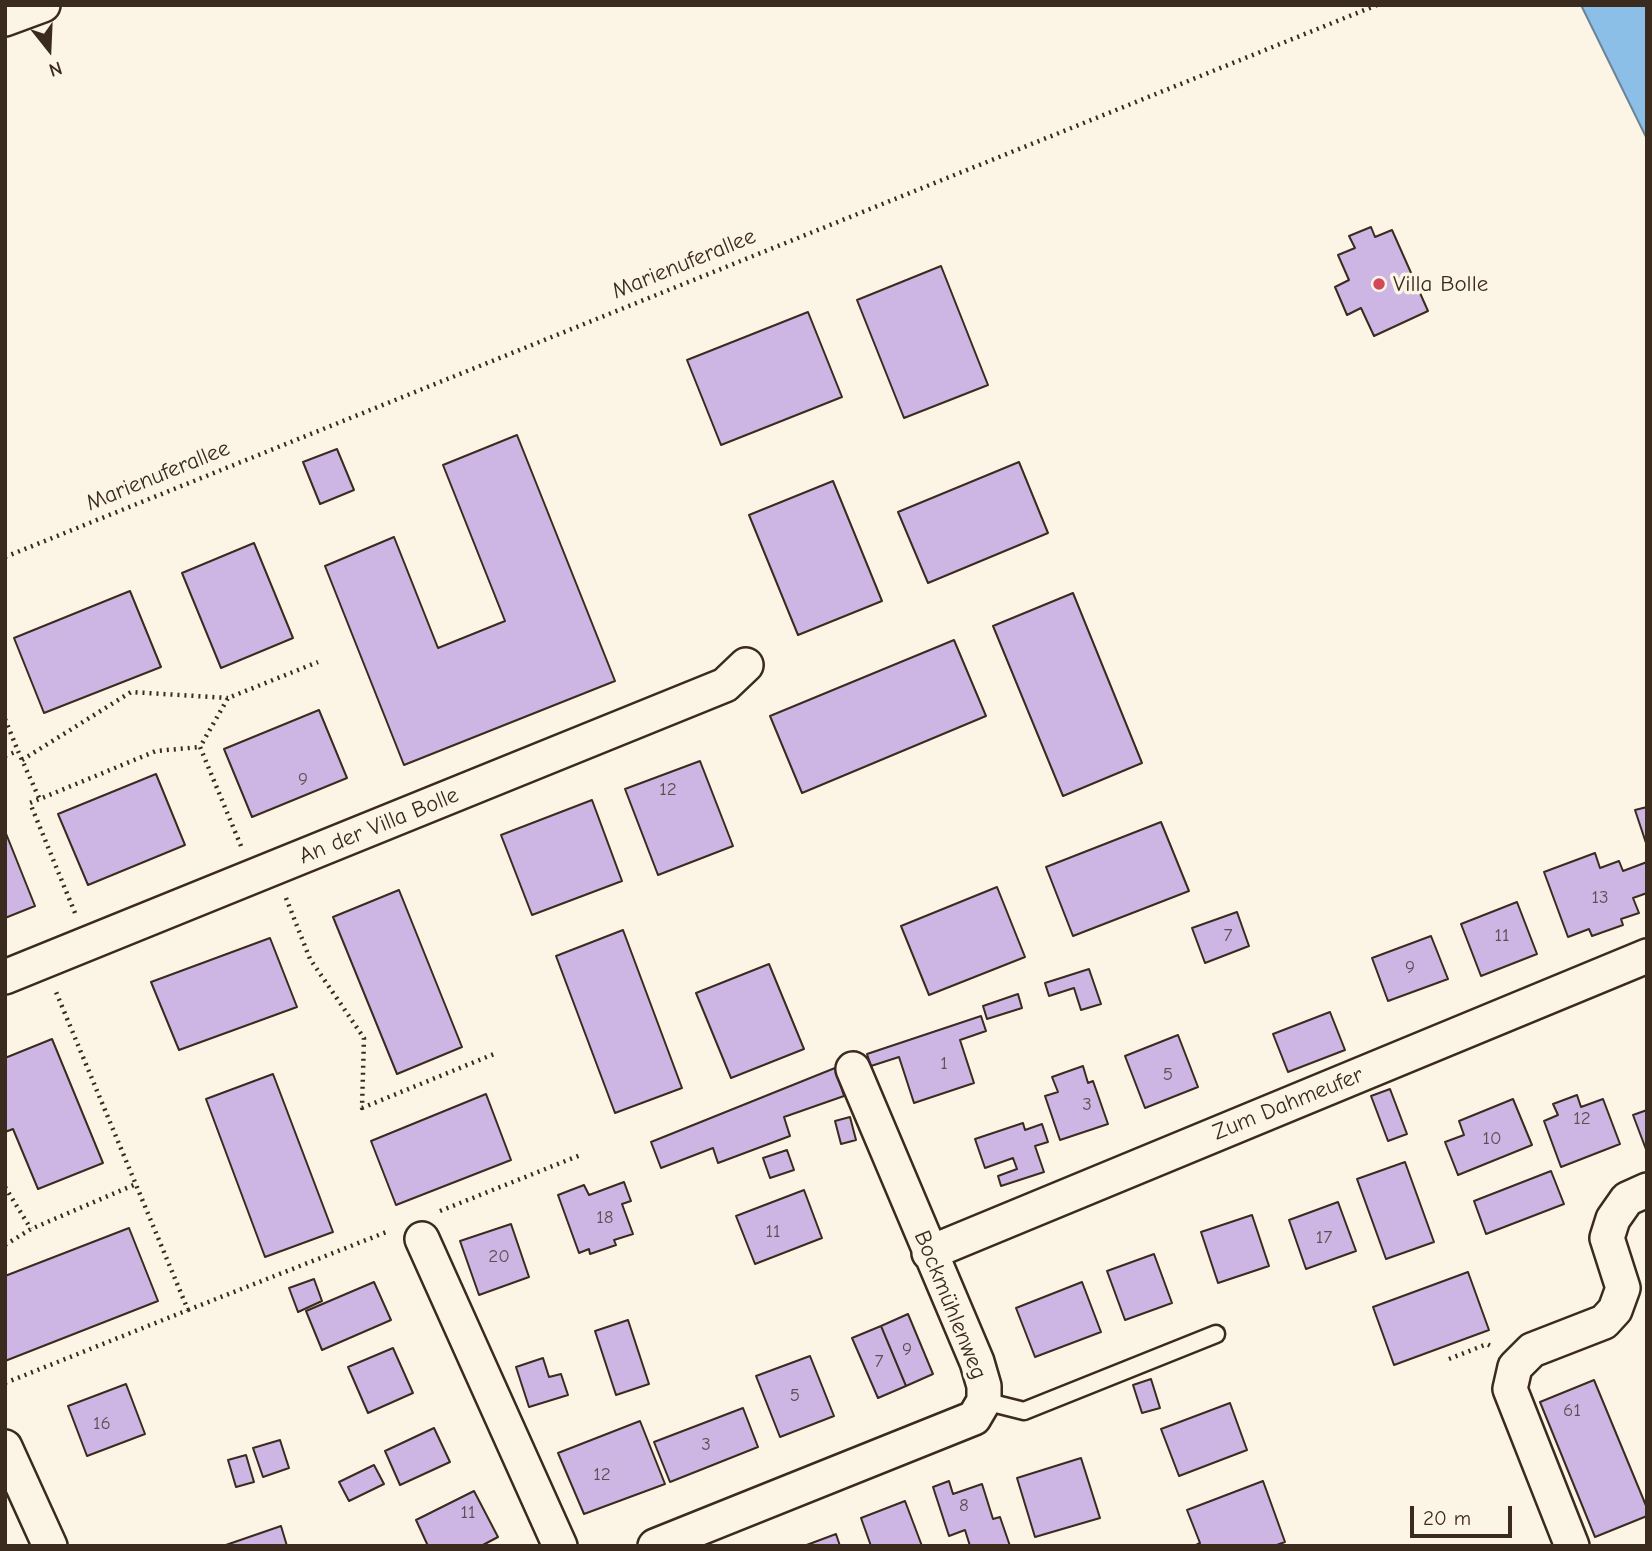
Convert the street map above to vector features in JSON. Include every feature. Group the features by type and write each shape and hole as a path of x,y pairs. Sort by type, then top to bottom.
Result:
{"street":[{"path":"5,19 43,5"},
{"name":"An der Villa Bolle","path":"5,977 725,685 746,665"},
{"name":"Zum Dahmeufer","path":"929,1253 1647,956"},
{"name":"Bockmühlenweg","path":"655,1546 974,1418 984,1401 984,1386 976,1362 853,1069"},
{"path":"1573,1546 1510,1389 1515,1367 1532,1350 1604,1322 1615,1310 1623,1288 1607,1238 1613,1219 1627,1199 1647,1190"},
{"path":"425,1227 560,1546"},
{"path":"5,1447 50,1546"}],"lane":[{"path":"984,1401 1024,1411 1216,1334"}],"path":[{"name":"Marienuferallee","path":"5,557 1377,5"},
{"path":"22,760 131,692 228,698 318,662"},
{"path":"200,747 228,698"},
{"path":"5,719 40,800"},
{"path":"66,892 30,803 156,751 200,747"},
{"path":"200,747 233,827"},
{"path":"5,756 18,751"},
{"path":"297,925 310,959 364,1038 362,1108 494,1054"},
{"path":"43,962 188,1310"},
{"path":"425,1227 583,1154"},
{"path":"5,1245 31,1229 136,1184"},
{"path":"5,1187 31,1229"},
{"path":"5,1382 390,1230"}],"water":[{"path":"1581,5 1647,5 1647,139"}],"building":[{"name":"Villa Bolle","path":"1371,227 1375,237 1392,230 1428,311 1374,336 1361,308 1347,315 1335,287 1349,280 1338,255 1355,248 1349,236"},
{"path":"941,266 988,385 904,418 857,300"},
{"path":"808,312 842,397 721,445 687,360"},
{"path":"517,435 615,681 404,765 325,566 394,537 438,648 505,621 443,465"},
{"path":"337,449 354,490 320,504 303,462"},
{"path":"1019,462 1048,533 928,583 898,512"},
{"path":"833,481 882,601 798,635 749,515"},
{"path":"254,543 293,638 221,668 182,573"},
{"path":"130,591 161,667 44,713 14,638"},
{"path":"1073,593 1142,763 1063,796 993,626"},
{"path":"954,640 986,716 802,793 770,716"},
{"path":"319,710 347,778 252,817 224,749"},
{"path":"700,761 733,846 658,875 625,789"},
{"path":"156,774 185,845 88,885 58,814"},
{"path":"592,800 622,881 532,915 501,835"},
{"path":"1647,807 1647,846 1635,810"},
{"path":"1161,822 1189,891 1073,936 1046,867"},
{"path":"5,831 35,906 5,918"},
{"path":"1595,853 1600,868 1619,861 1623,871 1647,862 1647,893 1633,898 1639,913 1621,919 1623,925 1592,936 1589,929 1568,937 1544,872"},
{"path":"997,887 1025,957 929,995 901,926"},
{"path":"399,890 462,1047 397,1074 333,917"},
{"path":"1517,902 1537,954 1481,976 1461,924"},
{"path":"1237,912 1249,946 1205,963 1192,928"},
{"path":"623,930 682,1088 615,1113 556,956"},
{"path":"1431,936 1448,979 1388,1001 1372,958"},
{"path":"270,938 297,1007 179,1050 151,982"},
{"path":"769,964 804,1049 731,1078 696,993"},
{"path":"1089,969 1101,1004 1081,1010 1074,988 1049,996 1045,983"},
{"path":"1018,994 1022,1008 987,1019 983,1006"},
{"path":"1330,1012 1345,1050 1288,1072 1273,1034"},
{"path":"981,1016 986,1031 960,1040 974,1083 914,1103 899,1057 871,1066 867,1054"},
{"path":"1178,1035 1198,1087 1145,1108 1125,1056"},
{"path":"52,1039 103,1163 38,1189 13,1129 5,1132 5,1058"},
{"path":"1083,1066 1088,1083 1093,1081 1108,1124 1060,1140 1045,1096 1058,1092 1052,1077"},
{"path":"835,1068 844,1096 784,1117 790,1136 718,1163 713,1148 661,1168 651,1142"},
{"path":"273,1074 333,1232 265,1257 206,1099"},
{"path":"1390,1089 1407,1134 1388,1141 1371,1096"},
{"path":"486,1094 511,1160 396,1205 371,1141"},
{"path":"1577,1095 1581,1107 1603,1099 1620,1144 1561,1167 1544,1121 1558,1115 1553,1104"},
{"path":"1513,1099 1532,1145 1458,1175 1445,1142 1464,1135 1459,1121"},
{"path":"1647,1110 1647,1152 1633,1115"},
{"path":"850,1117 856,1140 841,1144 835,1121"},
{"path":"1023,1123 1025,1130 1042,1124 1048,1142 1035,1146 1044,1172 1001,1186 998,1176 1017,1169 1013,1158 985,1168 975,1139"},
{"path":"787,1150 794,1170 770,1178 763,1158"},
{"path":"1405,1162 1434,1242 1386,1259 1357,1179"},
{"path":"1551,1171 1564,1204 1486,1234 1474,1201"},
{"path":"624,1182 631,1201 622,1204 633,1234 614,1240 616,1245 590,1254 589,1249 579,1253 558,1195 584,1185 589,1195"},
{"path":"804,1190 822,1238 755,1264 736,1216"},
{"path":"1338,1202 1356,1251 1306,1269 1289,1220"},
{"path":"1252,1215 1269,1266 1218,1283 1201,1232"},
{"path":"511,1224 529,1277 479,1295 460,1241"},
{"path":"129,1228 158,1301 5,1361 5,1276"},
{"path":"1154,1254 1172,1303 1125,1320 1107,1271"},
{"path":"1468,1272 1489,1330 1394,1365 1373,1307"},
{"path":"314,1279 322,1301 298,1312 289,1288"},
{"path":"374,1282 391,1320 322,1350 306,1311"},
{"path":"1082,1282 1101,1332 1035,1357 1016,1308"},
{"path":"908,1314 933,1374 906,1386 881,1326"},
{"path":"628,1320 649,1384 616,1395 595,1331"},
{"path":"881,1326 906,1386 878,1398 852,1338"},
{"path":"393,1348 413,1393 368,1413 348,1367"},
{"path":"810,1356 834,1416 780,1437 756,1376"},
{"path":"543,1358 549,1377 561,1374 568,1395 529,1407 516,1367"},
{"path":"1151,1379 1160,1408 1142,1413 1133,1385"},
{"path":"1594,1380 1647,1508 1647,1516 1595,1537 1540,1402"},
{"path":"126,1384 145,1434 87,1456 68,1406"},
{"path":"1230,1403 1247,1450 1179,1476 1161,1429"},
{"path":"743,1408 758,1447 670,1482 654,1442"},
{"path":"640,1421 665,1484 584,1514 558,1453"},
{"path":"434,1428 450,1462 400,1485 385,1451"},
{"path":"280,1440 289,1468 263,1477 253,1448"},
{"path":"246,1455 254,1482 236,1487 228,1460"},
{"path":"1081,1458 1100,1518 1035,1537 1017,1478"},
{"path":"374,1465 384,1484 349,1501 339,1482"},
{"path":"949,1481 953,1494 982,1484 993,1519 1000,1517 1010,1546 970,1546 965,1530 949,1536 933,1487"},
{"path":"1263,1481 1285,1542 1274,1546 1194,1546 1200,1543 1187,1510"},
{"path":"474,1491 498,1537 481,1546 428,1546 416,1520"},
{"path":"905,1501 922,1546 871,1546 861,1518"},
{"path":"281,1526 287,1546 223,1546"},
{"path":"836,1534 840,1546 804,1546"}],"place":[{"name":"Villa Bolle","path":"1379,284"}]}
